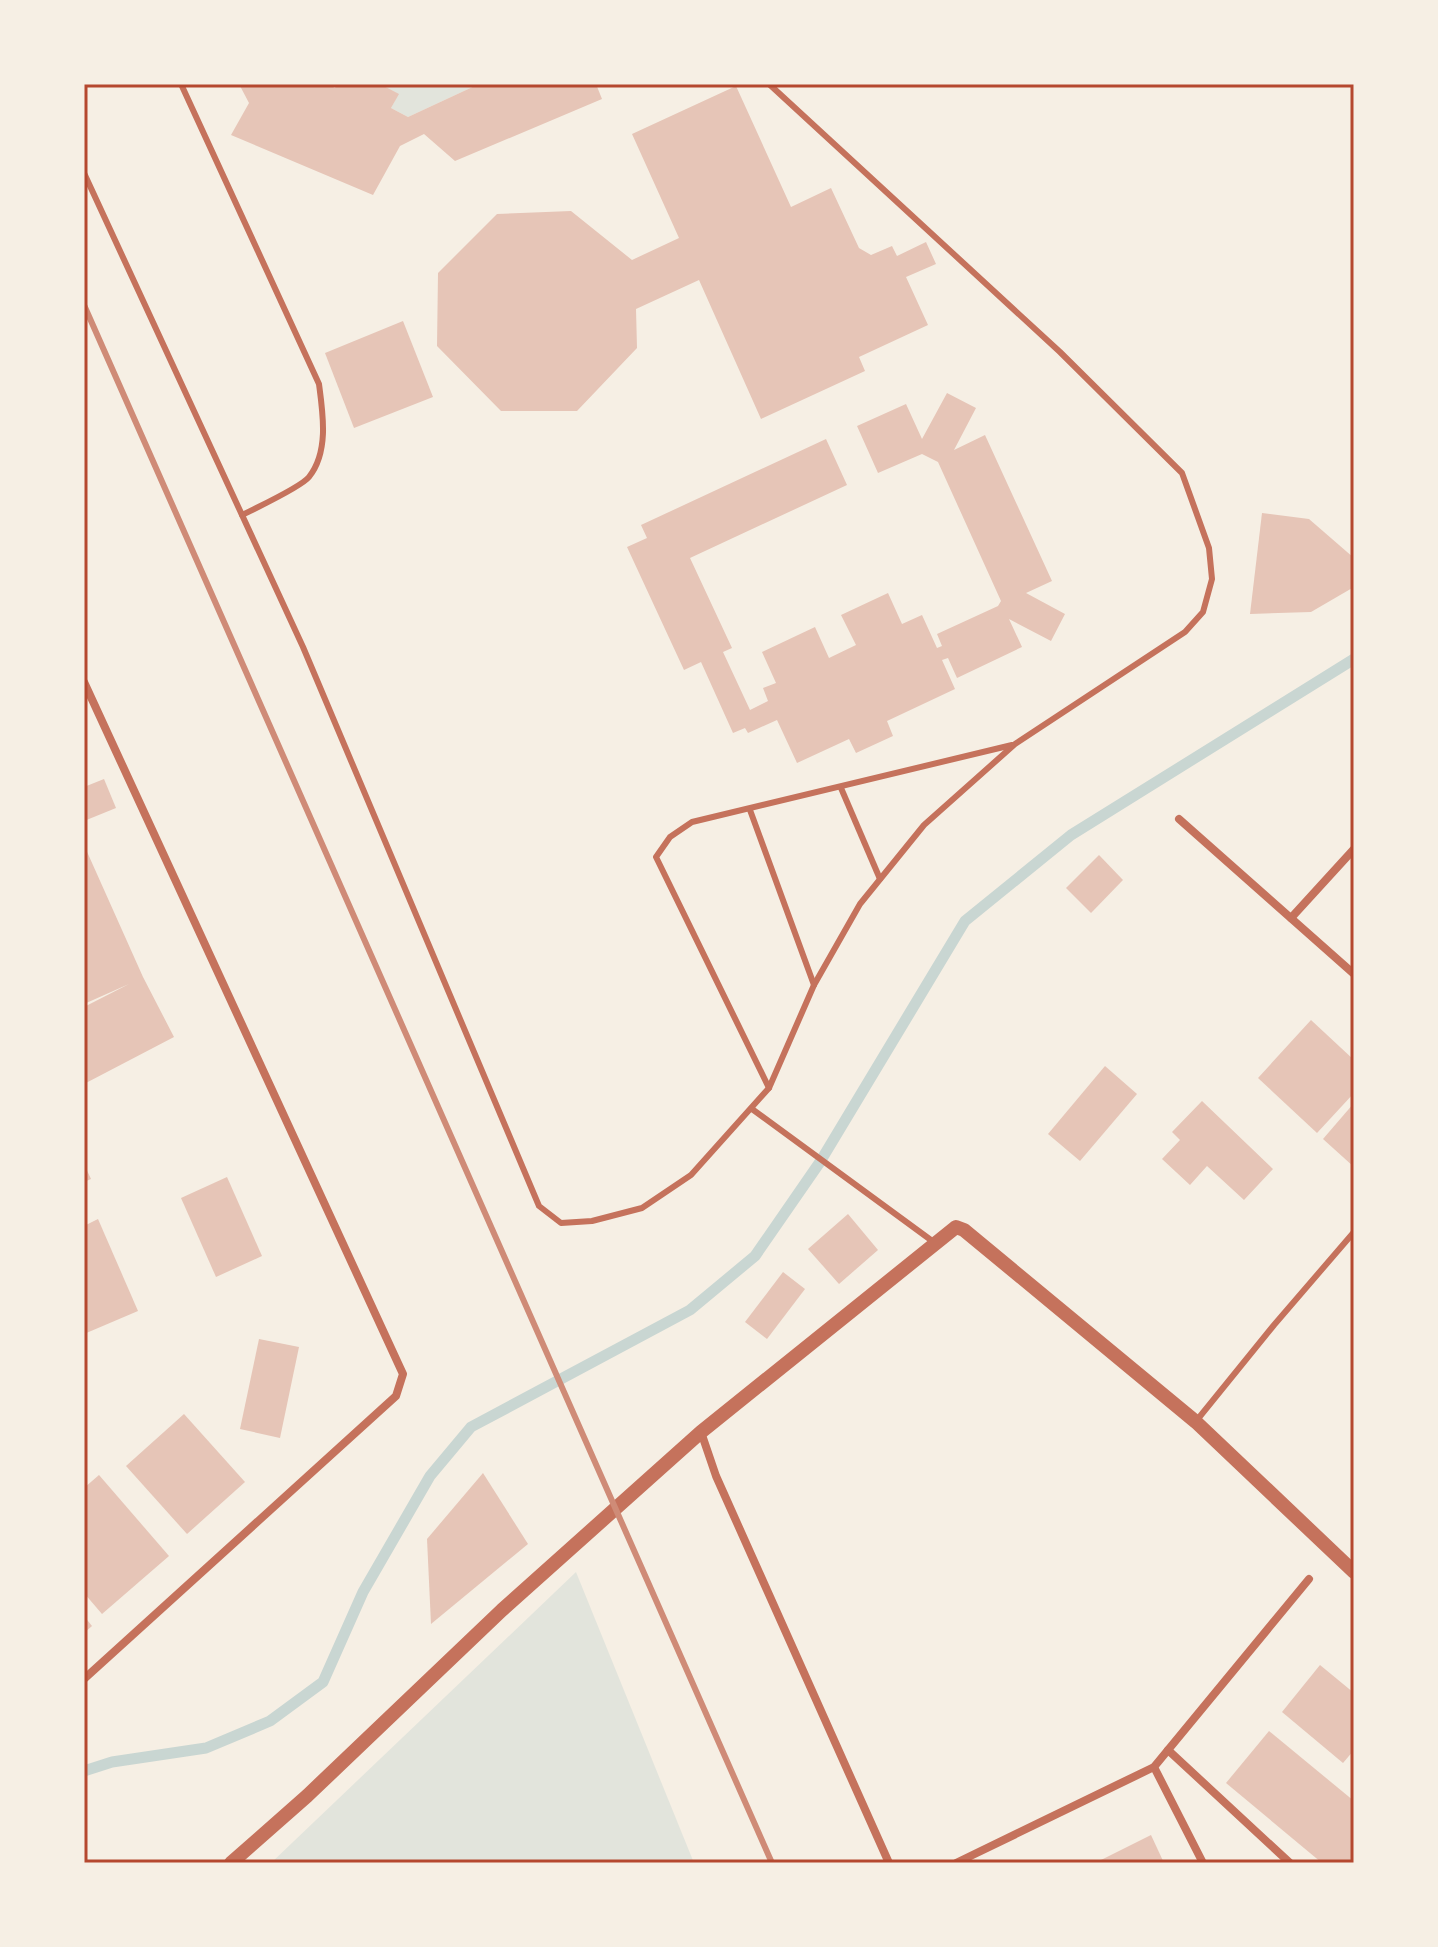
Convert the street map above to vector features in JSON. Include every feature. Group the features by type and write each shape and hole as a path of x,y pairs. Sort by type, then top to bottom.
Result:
{"street":[{"path":"84,682 400,1363 403,1382 396,1396 84,1679"},
{"path":"1179,819 1354,974"},
{"path":"1291,918 1354,849"},
{"path":"231,1863 307,1796 502,1610 701,1432 956,1227 964,1230 1196,1422 1352,1565"},
{"path":"701,1432 716,1476 889,1863"},
{"path":"956,1863 1154,1767 1309,1579"},
{"path":"1168,1750 1290,1863"},
{"path":"1154,1767 1203,1863"}],"lane":[{"path":"181,84 319,384 321,397 324,423 321,450 308,478 242,515"},
{"path":"84,173 303,647 539,1206 561,1223 592,1221 642,1208 691,1175 769,1088 814,985 860,904 924,825 1015,744 1185,632 1203,612 1212,579 1209,548 1182,473 1060,352 769,84"},
{"path":"769,1088 656,857 670,837 692,822 1015,744"},
{"path":"841,788 880,879"},
{"path":"750,810 814,985"},
{"path":"752,1109 935,1243"},
{"path":"1196,1422 1354,1232"}],"shaded area":[{"path":"380,84 479,84 408,117 391,108 398,94"},
{"path":"576,1572 694,1863 271,1863"}],"building":[{"path":"239,84 327,84 335,88 337,84 380,84 399,94 391,108 408,117 479,84 596,84 602,99 455,161 424,134 400,146 373,195 231,135 249,103"},
{"path":"736,86 791,207 831,188 859,248 871,255 892,246 897,256 926,242 936,264 906,277 928,325 859,357 865,371 761,419 699,280 636,309 637,348 577,411 501,411 437,346 438,273 497,214 571,211 632,260 679,238 632,134"},
{"path":"403,321 433,397 354,428 325,353"},
{"path":"947,393 976,408 954,450 985,435 1052,581 1026,593 1065,614 1051,641 1009,619 1022,647 957,678 948,658 942,660 955,689 887,721 893,736 856,753 849,739 797,763 777,720 748,733 745,728 733,733 701,662 684,670 627,547 647,538 641,525 826,439 847,485 690,558 732,648 723,652 750,710 768,701 763,688 776,683 762,652 815,627 829,658 856,645 841,615 888,593 902,624 922,615 937,648 942,646 937,634 998,606 1001,601 938,462 922,454 878,473 857,426 906,404 922,439"},
{"path":"1262,513 1309,519 1354,558 1354,587 1311,612 1250,614"},
{"path":"104,779 116,808 84,821 84,787"},
{"path":"84,845 143,977 174,1037 84,1084 84,1007 129,984 84,1004"},
{"path":"1099,855 1123,880 1091,913 1066,888"},
{"path":"1311,1020 1354,1060 1354,1093 1317,1133 1258,1078"},
{"path":"1105,1066 1137,1094 1080,1161 1048,1134"},
{"path":"1202,1101 1273,1169 1244,1200 1207,1166 1190,1185 1162,1159 1180,1140 1172,1132"},
{"path":"1354,1103 1354,1167 1323,1139"},
{"path":"84,1164 91,1179 84,1182"},
{"path":"227,1177 262,1256 216,1277 181,1198"},
{"path":"848,1214 878,1250 839,1284 808,1249"},
{"path":"98,1219 138,1311 84,1334 84,1226"},
{"path":"783,1272 805,1289 767,1339 745,1322"},
{"path":"259,1339 299,1347 280,1438 240,1429"},
{"path":"184,1414 245,1482 187,1534 126,1466"},
{"path":"483,1473 528,1544 431,1624 427,1539"},
{"path":"99,1475 169,1556 102,1614 84,1593 84,1488"},
{"path":"84,1616 92,1626 84,1633"},
{"path":"1320,1665 1354,1693 1354,1750 1343,1763 1282,1712"},
{"path":"1269,1731 1354,1801 1354,1863 1322,1863 1226,1783"},
{"path":"1151,1835 1164,1863 1095,1863"}],"waterway":[{"path":"84,1771 112,1762 206,1748 270,1721 323,1682 363,1592 430,1476 471,1427 690,1310 755,1256 820,1162 965,921 1071,835 1354,659"}],"railway":[{"path":"84,305 772,1863"}]}
